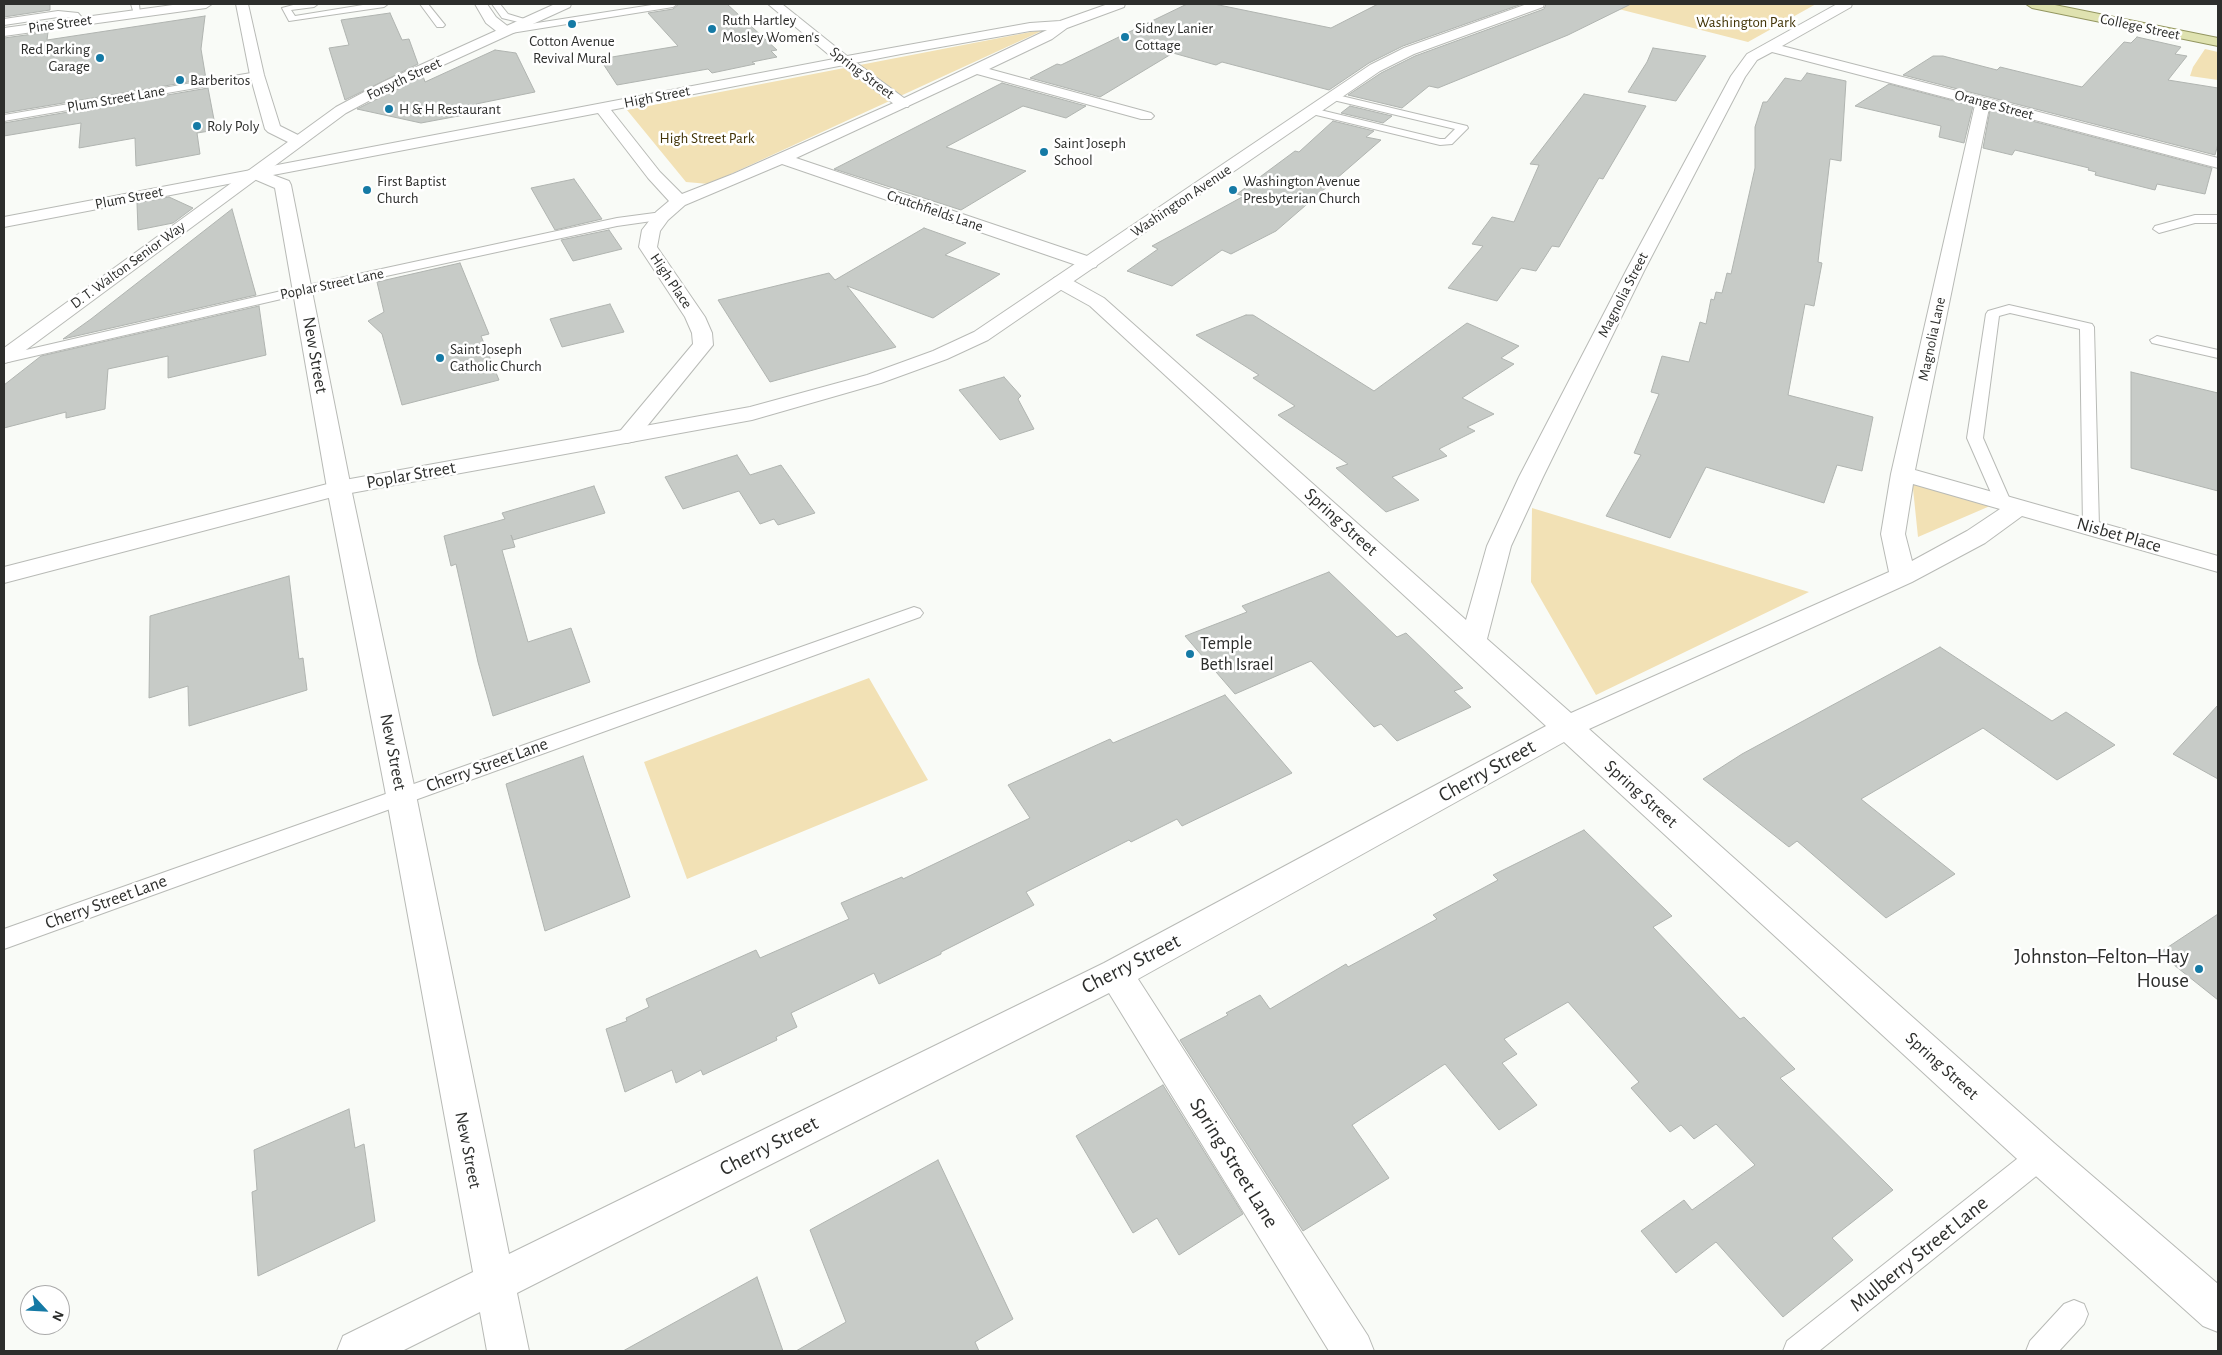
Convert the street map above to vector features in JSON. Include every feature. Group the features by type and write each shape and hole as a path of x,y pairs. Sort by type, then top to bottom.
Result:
{"main road":[{"name":"College Street","path":"2032,4 2218,42"}],"street":[{"name":"Pine Street","path":"4,32 81,21 136,8 206,4"},
{"path":"242,4 257,75 273,129 298,141"},
{"path":"481,4 491,20 505,31"},
{"name":"Forsyth Street","path":"253,173 357,101 565,4"},
{"name":"Spring Street","path":"774,4 845,61 903,104"},
{"name":"High Street","path":"253,173 1030,27 1062,25 1119,4"},
{"name":"Washington Avenue","path":"823,393 874,379 940,355 972,340 1061,282 1375,68 1409,52 1538,4"},
{"name":"Magnolia Street","path":"1474,643 1499,546 1531,477 1635,271 1738,76 1752,57 1846,4"},
{"name":"High Street","path":"679,201 782,159 977,70 1048,36 1062,25"},
{"name":"Orange Street","path":"1770,47 2218,163"},
{"path":"977,70 1146,116"},
{"name":"Magnolia Lane","path":"1903,576 1893,534 1903,474 1983,102"},
{"path":"602,108 654,175 679,201"},
{"name":"Crutchfields Lane","path":"782,159 1089,263"},
{"name":"Plum Street","path":"4,222 253,173"},
{"name":"New Street","path":"253,173 283,185 339,488 402,795 508,1351"},
{"name":"D. T. Walton Senior Way","path":"4,358 253,173"},
{"name":"High Place","path":"627,436 703,345 702,333 695,318 648,247 651,230 662,216 679,201"},
{"name":"Spring Street","path":"1061,282 1097,302 2041,1156 2218,1311"},
{"name":"Poplar Street","path":"4,576 339,488 752,413 823,393"},
{"name":"Nisbet Place","path":"1903,474 2218,564"},
{"path":"1903,576 1976,537 2011,504"},
{"name":"Cherry Street","path":"358,1351 1092,984 1116,974 1567,727 1903,576"},
{"name":"Spring Street Lane","path":"1116,974 1353,1351"}],"lane":[{"path":"314,4 286,8 292,19 384,4"},
{"path":"424,4 440,25"},
{"path":"496,4 505,16 527,21"},
{"path":"505,31 673,4"},
{"path":"4,22 58,14 75,15 81,21"},
{"name":"Plum Street Lane","path":"4,118 257,75"},
{"path":"1312,111 1440,142 1448,142 1463,128 1333,97"},
{"name":"Poplar Street Lane","path":"4,358 303,290 608,224 662,216"},
{"path":"2159,229 2195,218 2218,219"},
{"path":"2011,504 1975,438 1993,314 2009,309 2086,327 2091,527"},
{"path":"2157,340 2218,354"},
{"name":"Cherry Street Lane","path":"4,939 914,613"},
{"name":"Mulberry Street Lane","path":"1797,1351 2041,1156"},
{"path":"2040,1351 2074,1314"}],"green space":[{"name":"Washington Park","path":"1599,4 1816,4 1748,42"},
{"name":"High Street Park","path":"1046,29 709,184 686,182 627,110"},
{"path":"2205,49 2218,52 2218,80 2190,76 2193,67"},
{"path":"1912,479 1997,503 1918,537"},
{"path":"1532,508 1809,592 1596,695 1531,582"},
{"path":"869,678 928,780 687,879 644,762"}],"building":[{"path":"4,4 50,4 50,10 4,17"},
{"path":"679,4 727,4 777,50 771,51 777,57 752,62 755,64 712,73 708,69 617,85 600,59 678,46 648,13 673,9"},
{"path":"1187,4 1214,4 1331,28 1378,4 1522,4 1403,46 1369,63 1329,90 1222,62 1216,65 1173,53 1100,97 1030,78"},
{"path":"1546,4 1631,4 1568,35 1438,88 1429,86 1402,108 1348,95 1381,73 1415,56 1544,9"},
{"path":"390,13 402,40 409,39 418,64 345,100 329,48 349,45 341,20"},
{"name":"Red Parking Garage","path":"205,16 201,49 206,79 4,113 4,38 48,32 47,40"},
{"path":"2137,37 2181,47 2175,54 2187,56 2168,80 2218,88 2218,144 2215,155 1903,75 1933,56 1943,56 1997,70 2000,67 2082,87 2124,42 2131,43"},
{"path":"1653,48 1706,56 1676,101 1628,92 1647,62"},
{"path":"495,50 516,53 535,92 476,104 480,112 421,123 357,109 423,76 425,82"},
{"path":"1807,73 1846,81 1841,161 1830,159 1818,262 1822,263 1814,306 1805,304 1788,395 1873,417 1862,471 1837,465 1824,503 1706,467 1670,538 1606,516 1641,455 1634,453 1659,394 1651,392 1662,356 1689,362 1700,322 1706,324 1711,299 1714,300 1716,292 1722,293 1727,273 1731,274 1755,168 1755,127 1763,102 1767,102 1785,78 1801,81"},
{"path":"1002,83 1086,106 1066,118 1023,106 946,147 1026,171 961,210 834,169"},
{"path":"1889,84 1973,106 1964,143 1939,137 1941,126 1855,106"},
{"path":"208,88 216,130 197,133 200,154 136,166 135,138 79,148 81,123 4,136 4,123"},
{"path":"1584,94 1646,106 1603,179 1599,178 1559,247 1552,246 1536,271 1521,268 1497,301 1448,288 1483,246 1472,244 1492,217 1514,222 1539,165 1530,164"},
{"path":"1350,106 1392,116 1383,123 1341,113"},
{"path":"1990,110 2212,168 2205,194 2157,184 2155,190 2095,175 2096,172 2088,170 2089,168 2015,150 2012,155 1983,148"},
{"path":"1333,121 1374,131 1366,137 1381,140 1276,231 1231,254 1222,250 1172,286 1127,271 1158,249 1152,246 1244,196 1237,194 1295,151 1299,152"},
{"path":"574,179 602,219 555,230 531,188"},
{"path":"169,197 193,208 173,223 138,230 137,203"},
{"path":"232,209 256,295 63,339 91,319"},
{"path":"924,228 966,243 945,255 1000,274 933,318 847,286 896,347 770,382 718,300 829,273 835,280"},
{"path":"609,230 622,249 573,261 561,240"},
{"name":"Saint Joseph Catholic Church","path":"460,263 489,334 481,336 499,380 402,405 382,334 368,321 384,312 377,282"},
{"path":"610,304 624,332 562,347 550,319"},
{"path":"259,306 266,355 168,378 168,356 108,369 105,409 66,418 66,412 4,428 4,385 41,356"},
{"path":"1246,315 1253,315 1374,391 1467,323 1519,346 1501,358 1514,364 1462,398 1494,414 1467,427 1475,431 1439,449 1447,456 1392,477 1419,500 1386,512 1336,468 1348,464 1278,415 1295,406 1253,378 1259,375 1196,335"},
{"path":"2131,372 2218,393 2218,491 2131,468"},
{"path":"1004,377 1021,396 1018,399 1034,429 1000,440 959,390"},
{"path":"737,455 750,475 781,465 815,513 778,525 774,519 760,524 739,491 683,509 665,477"},
{"path":"594,486 605,513 513,540 511,535 515,547 502,550 528,642 571,628 590,682 493,716 478,662 456,564 451,566 444,536 505,519 502,513"},
{"path":"1329,572 1397,637 1406,633 1463,688 1454,691 1471,707 1397,741 1381,724 1374,727 1311,661 1235,694 1185,636 1247,612 1242,606"},
{"path":"289,576 299,659 303,658 307,690 189,726 188,686 149,698 150,616"},
{"path":"1940,647 2052,721 2066,712 2115,745 2057,780 1983,728 1861,799 1955,874 1886,918 1797,841 1789,847 1703,779 1742,754"},
{"path":"1225,695 1292,773 1182,826 1177,819 1131,842 1129,840 1026,892 1034,905 879,984 874,973 791,1013 797,1027 776,1037 777,1040 703,1075 701,1070 676,1083 672,1070 625,1092 606,1029 627,1021 626,1018 649,1007 646,999 756,950 760,958 849,919 841,903 902,877 903,879 1030,818 1008,785 1110,739 1113,743"},
{"path":"2218,705 2218,779 2173,754"},
{"path":"583,756 630,897 545,931 506,784"},
{"path":"1584,830 1672,916 1653,927 1740,1019 1744,1017 1795,1069 1780,1078 1893,1190 1832,1238 1853,1260 1783,1317 1716,1242 1676,1273 1641,1231 1684,1200 1692,1210 1755,1165 1716,1124 1694,1139 1681,1125 1670,1132 1631,1088 1639,1082 1568,1002 1504,1039 1517,1054 1502,1063 1537,1105 1499,1130 1445,1064 1352,1125 1389,1178 1303,1231 1180,1040 1228,1015 1226,1013 1260,995 1270,1009 1346,964 1348,967 1437,919 1433,915 1498,880 1493,875"},
{"name":"Johnston–Felton–Hay House","path":"2218,914 2218,1000 2159,953"},
{"path":"1163,1085 1243,1214 1179,1255 1157,1218 1133,1233 1076,1136"},
{"path":"349,1109 355,1148 364,1144 375,1221 258,1276 252,1192 257,1190 254,1150"},
{"path":"938,1160 1013,1319 975,1342 979,1351 796,1351 846,1322 810,1230"},
{"path":"757,1277 783,1351 623,1351"}],"place":[{"name":"Cotton Avenue Revival Mural","path":"572,24"},
{"name":"Ruth Hartley Mosley Women's","path":"712,29"},
{"name":"Sidney Lanier Cottage","path":"1125,37"},
{"name":"Red Parking Garage","path":"100,58"},
{"name":"Barberitos","path":"180,80"},
{"name":"H & H Restaurant","path":"389,109"},
{"name":"Roly Poly","path":"197,126"},
{"name":"Saint Joseph School","path":"1044,152"},
{"name":"First Baptist Church","path":"367,190"},
{"name":"Washington Avenue Presbyterian Church","path":"1233,190"},
{"name":"Saint Joseph Catholic Church","path":"440,358"},
{"name":"Temple Beth Israel","path":"1190,654"},
{"name":"Johnston–Felton–Hay House","path":"2199,969"}]}
